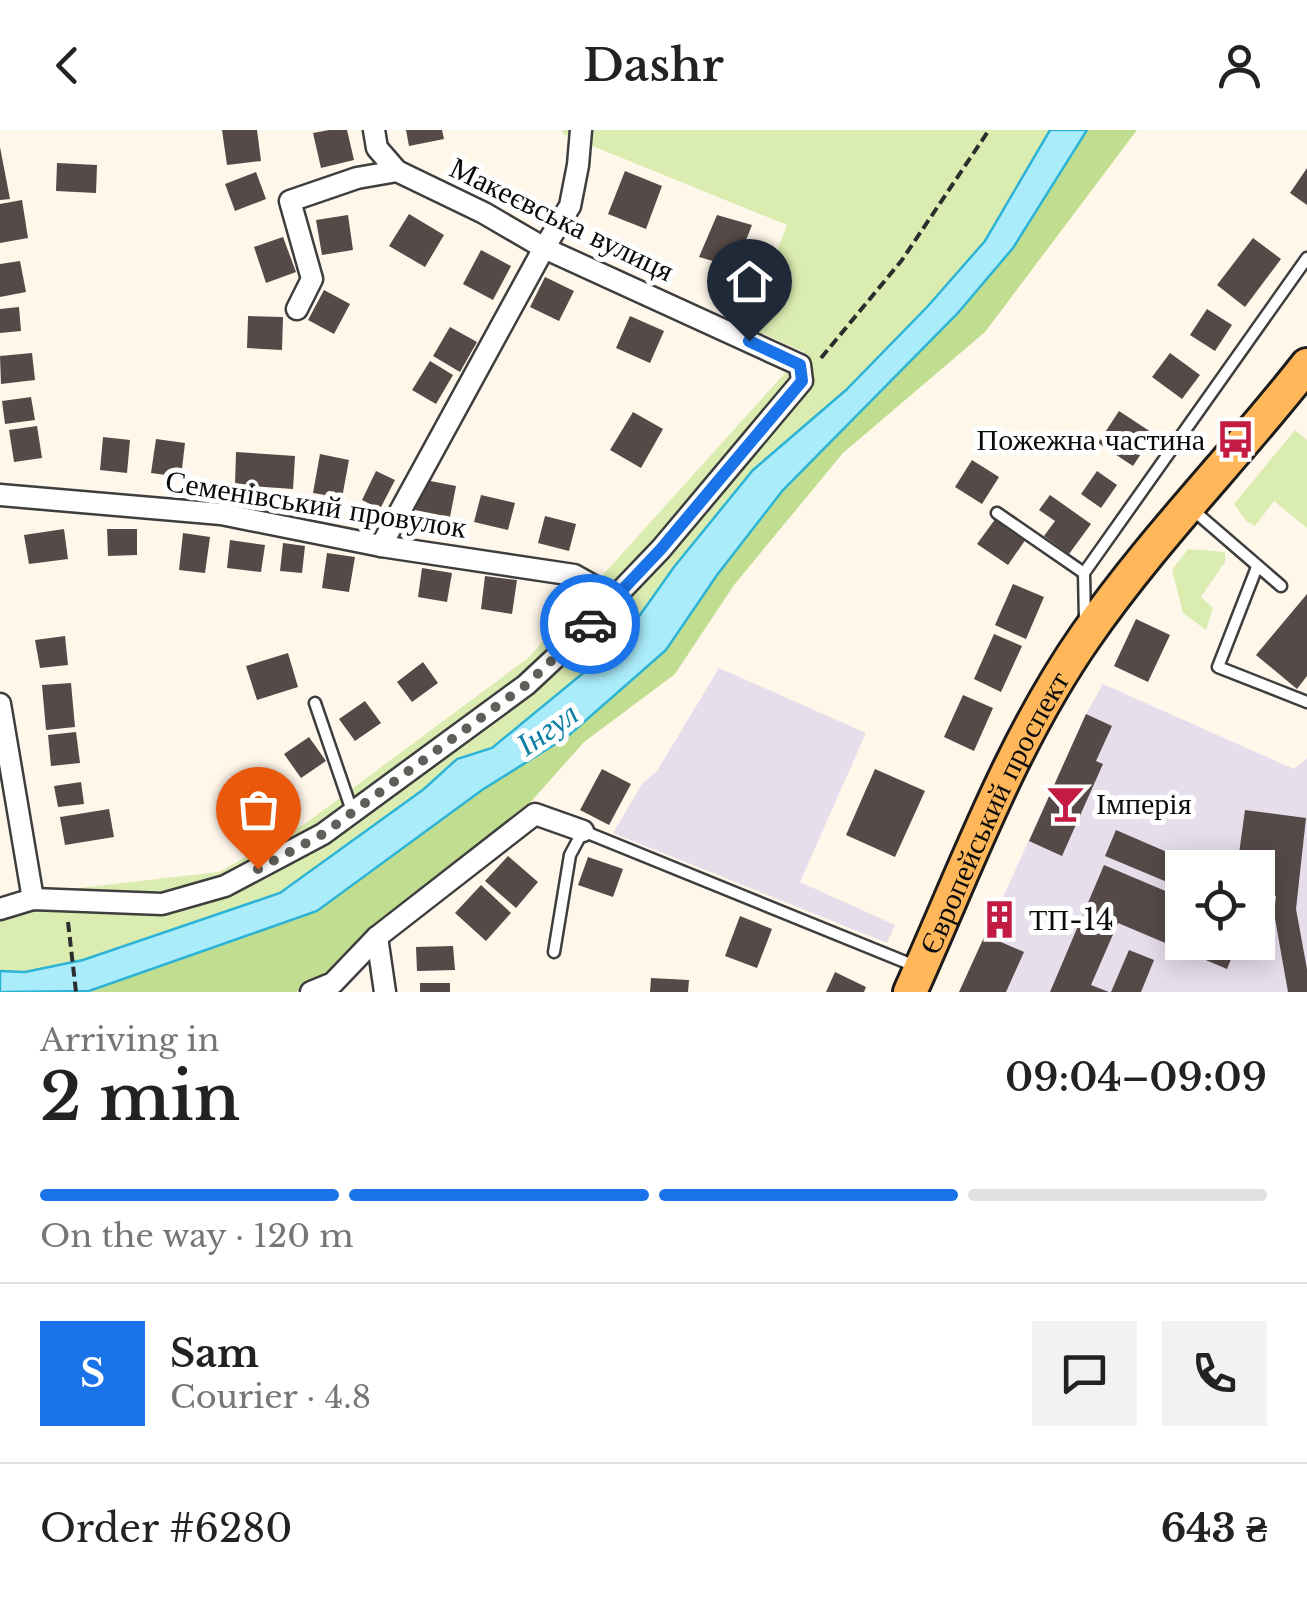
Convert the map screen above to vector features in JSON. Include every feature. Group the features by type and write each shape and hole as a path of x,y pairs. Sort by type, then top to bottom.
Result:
{"main road":[{"name":"Європейський проспект","path":"915,980 1031,725 1085,637 1148,554 1307,365"}],"street":[{"path":"374,130 377,148 397,171"},
{"path":"381,546 570,206 581,130"},
{"path":"297,309 312,278 290,201 357,178 397,171"},
{"name":"Макеєвська вулиця","path":"397,171 484,213 544,248 801,373"},
{"path":"0,908 33,899 162,904 225,886 323,834 526,685 616,599 801,373"},
{"name":"Семенівський провулок","path":"0,495 221,514 381,546 574,575 616,599"},
{"path":"0,704 33,899"},
{"path":"312,992 333,983 377,937 535,814 583,831"},
{"path":"377,937 385,992"}],"lane":[{"path":"1085,637 1084,574 1307,258"},
{"path":"1188,506 1281,586"},
{"path":"997,513 1084,574"},
{"path":"1257,566 1218,667 1307,702"},
{"path":"315,703 352,812"},
{"path":"554,952 570,854 583,831 915,980"}],"path":[{"path":"801,373 902,260 988,130"},
{"path":"68,919 76,992"}],"shaded area":[{"path":"719,668 866,733 800,882 895,925 887,943 613,833 642,784 657,771"},
{"path":"1103,684 1294,769 1307,758 1307,992 960,992"}],"green space":[{"path":"562,130 1050,130 985,241 928,306 674,567 621,641 491,748 457,759 424,789 280,893 83,960 25,972 0,971 0,897 219,872 306,823 528,658 804,352 748,327 787,225 563,134"},
{"path":"1087,130 1137,130 985,332 843,453 734,585 675,674 584,742 497,840 323,981 295,992 41,992 89,991 317,911 482,790 568,736 666,650 717,575 783,490 957,314 1013,248"},
{"path":"1295,430 1307,440 1307,528 1274,501 1255,526 1246,521 1234,504"},
{"path":"1188,549 1225,552 1225,562 1201,597 1213,608 1206,630 1183,613 1172,570"}],"water":[{"name":"Інгул","path":"1050,130 1087,130 1013,248 957,314 783,490 717,575 666,650 568,736 482,790 317,911 89,991 0,992 0,971 25,972 83,960 280,893 424,789 457,759 492,748 621,642 674,567 753,470 846,390 928,306 985,241"}],"building":[{"path":"222,130 257,130 261,161 227,165"},
{"path":"347,130 354,160 321,168 313,133"},
{"path":"406,130 442,130 444,139 409,146"},
{"path":"0,147 10,199 0,200"},
{"path":"57,163 97,165 96,193 56,191"},
{"path":"1307,168 1307,205 1290,193"},
{"path":"625,171 662,186 646,229 608,214"},
{"path":"256,172 266,199 235,211 225,184"},
{"path":"22,200 28,238 0,243 0,204"},
{"path":"409,214 444,235 425,267 389,246"},
{"path":"348,215 353,250 322,255 316,220"},
{"path":"717,215 752,225 732,276 725,280 714,276 713,261 699,257"},
{"path":"283,237 296,272 266,283 254,247"},
{"path":"1253,238 1281,259 1245,307 1217,285"},
{"path":"481,250 511,266 493,300 463,284"},
{"path":"20,261 26,292 0,297 0,264"},
{"path":"545,277 574,291 559,321 530,307"},
{"path":"324,290 350,304 334,334 308,320"},
{"path":"19,307 21,331 0,333 0,309"},
{"path":"1207,309 1232,325 1215,351 1190,335"},
{"path":"248,316 283,317 282,350 247,348"},
{"path":"630,316 664,331 650,363 616,348"},
{"path":"450,327 477,342 460,372 433,356"},
{"path":"32,353 35,380 1,384 0,356"},
{"path":"1170,353 1200,375 1182,399 1152,377"},
{"path":"430,361 453,375 436,404 412,390"},
{"path":"31,397 35,420 5,424 2,401"},
{"path":"1119,411 1154,434 1133,466 1098,443"},
{"path":"633,412 663,429 641,468 610,450"},
{"path":"37,426 42,458 14,462 9,430"},
{"path":"103,437 130,440 127,473 100,470"},
{"path":"156,439 185,443 181,477 151,473"},
{"path":"236,452 295,456 293,489 235,485"},
{"path":"320,454 349,460 342,498 313,493"},
{"path":"972,460 999,477 982,504 955,487"},
{"path":"376,471 395,480 380,509 362,500"},
{"path":"1097,471 1117,485 1101,508 1081,494"},
{"path":"420,479 456,486 450,517 415,510"},
{"path":"481,495 515,503 508,530 474,522"},
{"path":"1050,495 1091,524 1069,554 1044,536 1055,521 1039,510"},
{"path":"545,516 576,524 569,551 538,543"},
{"path":"996,518 1026,539 1008,565 977,544"},
{"path":"64,529 68,559 29,564 24,535"},
{"path":"107,529 137,529 137,555 108,556"},
{"path":"183,533 210,537 205,573 179,570"},
{"path":"230,540 265,545 261,572 227,568"},
{"path":"283,543 305,546 302,573 280,571"},
{"path":"327,553 355,557 349,592 322,588"},
{"path":"422,568 452,573 447,602 418,597"},
{"path":"485,576 517,580 512,614 481,609"},
{"path":"1013,584 1044,597 1026,639 995,625"},
{"path":"1307,594 1307,676 1297,689 1256,655"},
{"path":"1136,619 1170,635 1148,682 1114,666"},
{"path":"994,634 1022,646 1001,692 974,679"},
{"path":"65,636 68,665 40,668 35,640"},
{"path":"288,653 298,687 257,700 246,666"},
{"path":"423,662 438,683 412,702 397,682"},
{"path":"71,683 75,727 46,730 42,685"},
{"path":"963,695 993,708 974,751 944,737"},
{"path":"365,701 381,723 355,741 339,719"},
{"name":"Імперія","path":"1086,714 1112,726 1096,761 1103,764 1062,856 1029,841"},
{"path":"76,732 80,763 51,766 48,735"},
{"path":"309,737 326,761 301,778 284,754"},
{"path":"265,769 280,792 258,806 243,784"},
{"path":"602,769 631,784 609,825 580,810"},
{"path":"875,769 925,791 895,857 846,835"},
{"path":"81,782 84,804 58,807 54,786"},
{"path":"109,809 114,837 65,845 60,817"},
{"path":"1245,810 1306,818 1296,909 1307,969 1307,992 1288,992 1275,919 1275,850 1239,850"},
{"path":"1116,830 1165,851 1165,881 1105,856"},
{"path":"508,856 538,882 516,908 485,881"},
{"path":"588,857 623,869 613,897 578,885"},
{"path":"1104,865 1165,891 1165,943 1118,923 1091,985 1109,992 1050,992"},
{"path":"481,885 511,913 486,941 455,913"},
{"name":"ТП-14","path":"998,905 1012,911 1001,934 987,927"},
{"path":"740,916 772,929 757,968 725,956"},
{"path":"985,935 1024,952 1006,992 959,992"},
{"path":"453,946 455,970 417,971 416,947"},
{"path":"1129,950 1154,960 1141,992 1111,992"},
{"path":"1206,960 1231,960 1227,969"},
{"path":"835,972 866,987 864,992 826,992"},
{"path":"651,978 689,980 688,992 650,992"},
{"path":"420,983 450,983 450,992 420,992"}],"way so far":[{"path":"258,869 323,834 526,685 590,624"}],"place":[{"name":"Пожежна частина","path":"1235,439"},
{"name":"Імперія","path":"1066,803"},
{"name":"ТП-14","path":"999,919"}],"route":[{"path":"590,624 661,549 802,381 800,365 749,341"}]}
